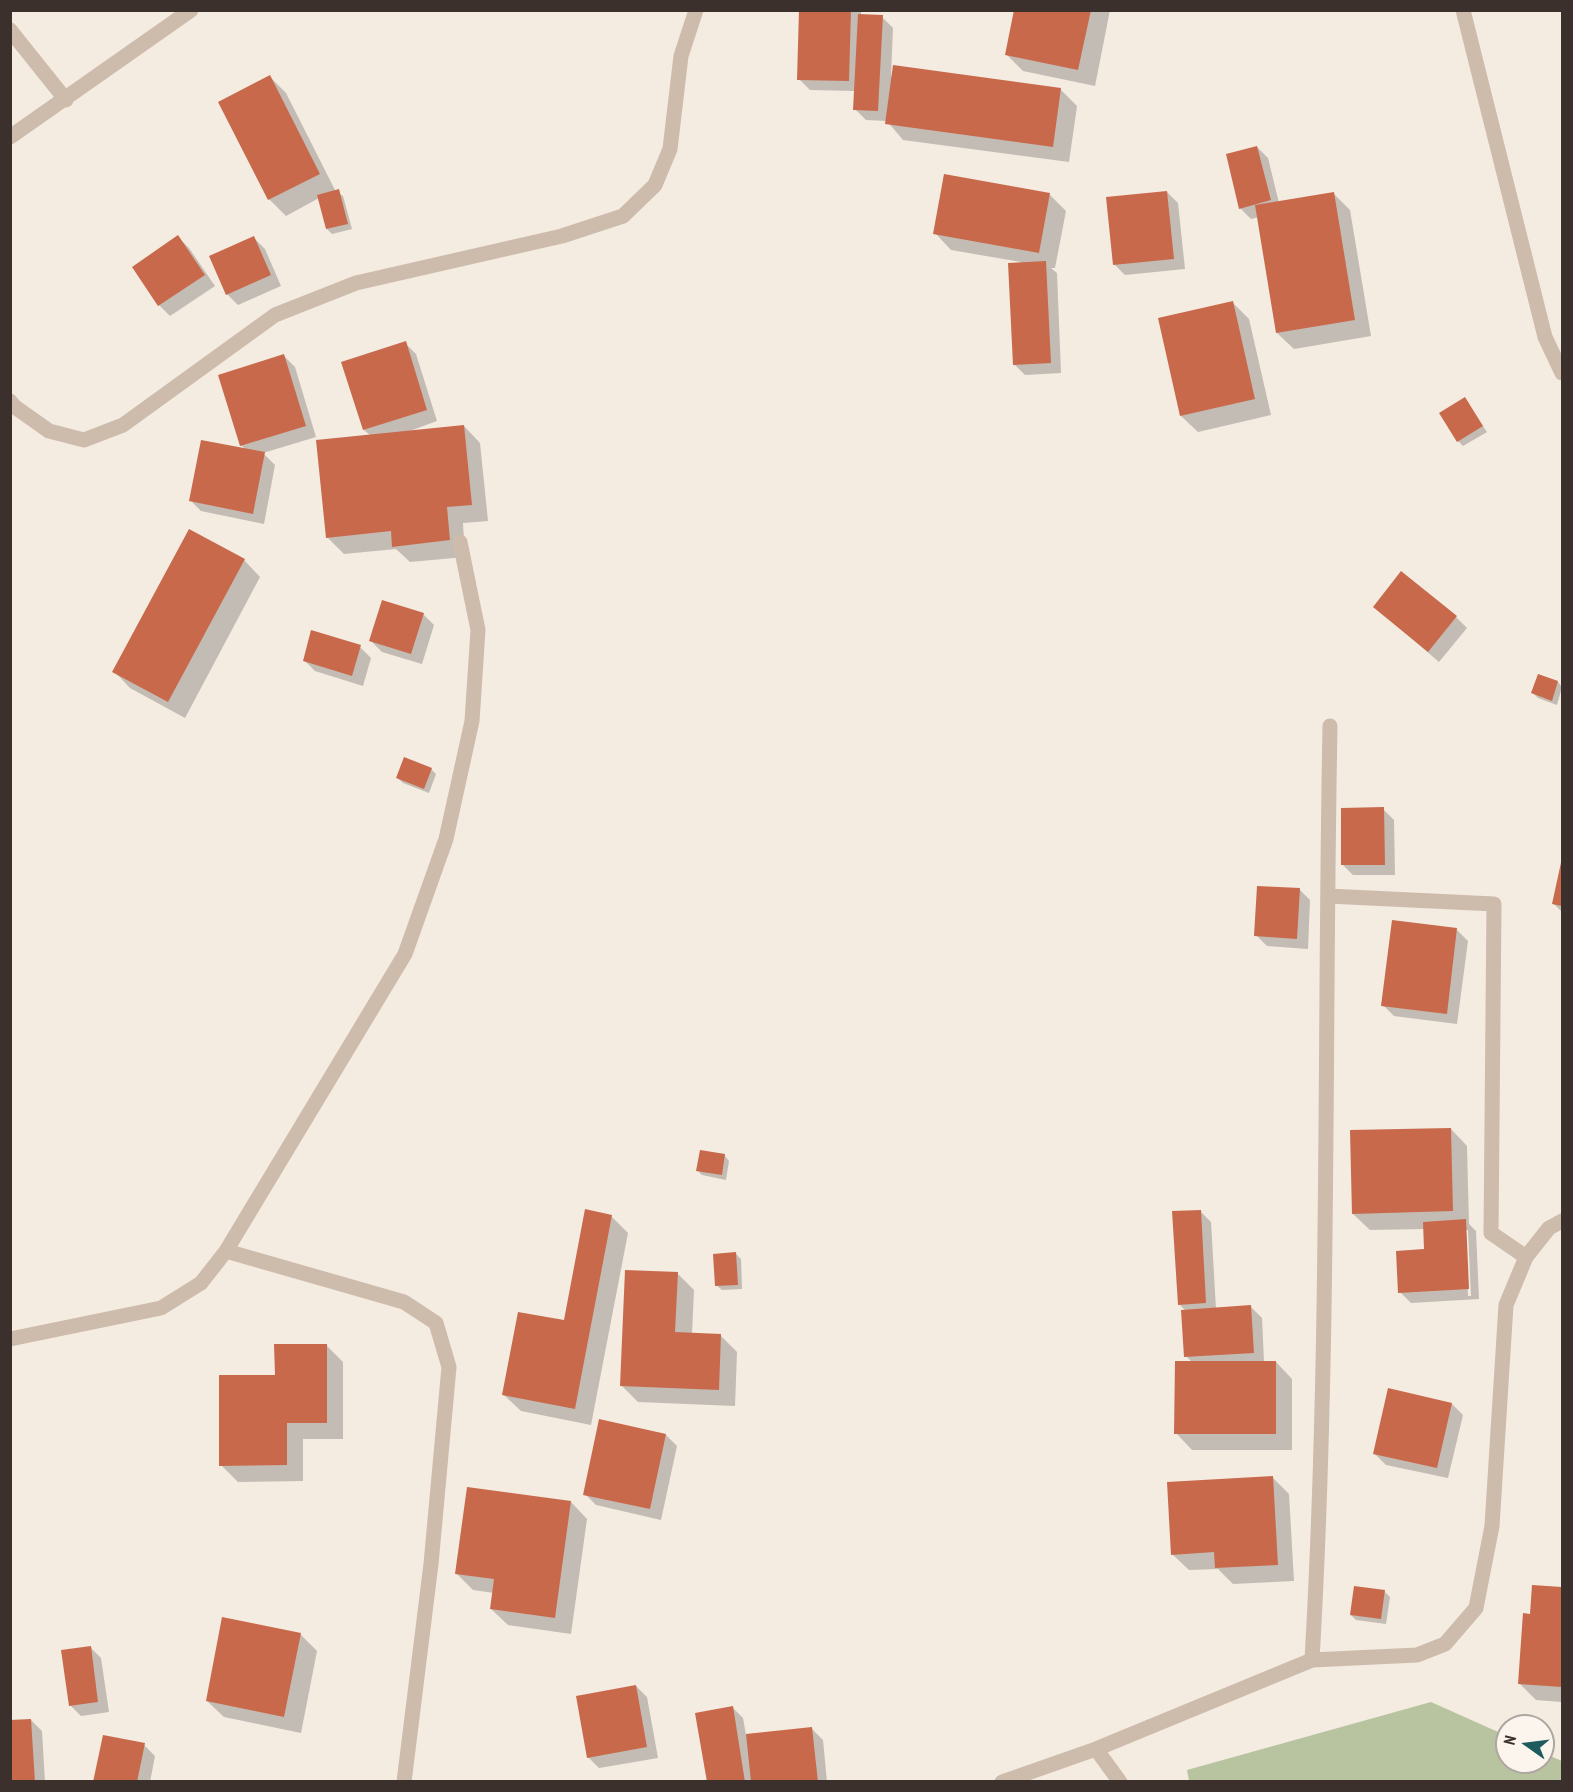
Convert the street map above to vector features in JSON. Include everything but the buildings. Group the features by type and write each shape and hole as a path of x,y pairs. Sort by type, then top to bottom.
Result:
{"street":[{"path":"10,137 66,100 191,10"},
{"path":"10,401 49,431 84,440 123,425 275,315 356,283 562,236 623,216 655,185 670,149 681,56 696,10"},
{"path":"1463,10 1545,337 1563,373"},
{"path":"10,30 66,100"},
{"path":"10,1339 161,1308 201,1283 226,1251 405,954 446,839 472,721 478,630 460,542"},
{"path":"1312,1660 1321,1508 1328,1164 1330,726"},
{"path":"1328,896 1494,904 1491,1233 1526,1257"},
{"path":"1002,1782 1096,1749 1312,1660 1417,1655 1445,1644 1476,1608 1492,1526 1506,1305 1526,1257 1549,1228 1563,1221"},
{"path":"226,1251 404,1302 436,1323 449,1367 431,1564 404,1782"},
{"path":"1096,1749 1120,1782"}],"green space":[{"path":"1431,1702 1495,1731 1495,1774 1555,1774 1555,1758 1562,1761 1562,1781 1189,1781 1187,1770"}]}
